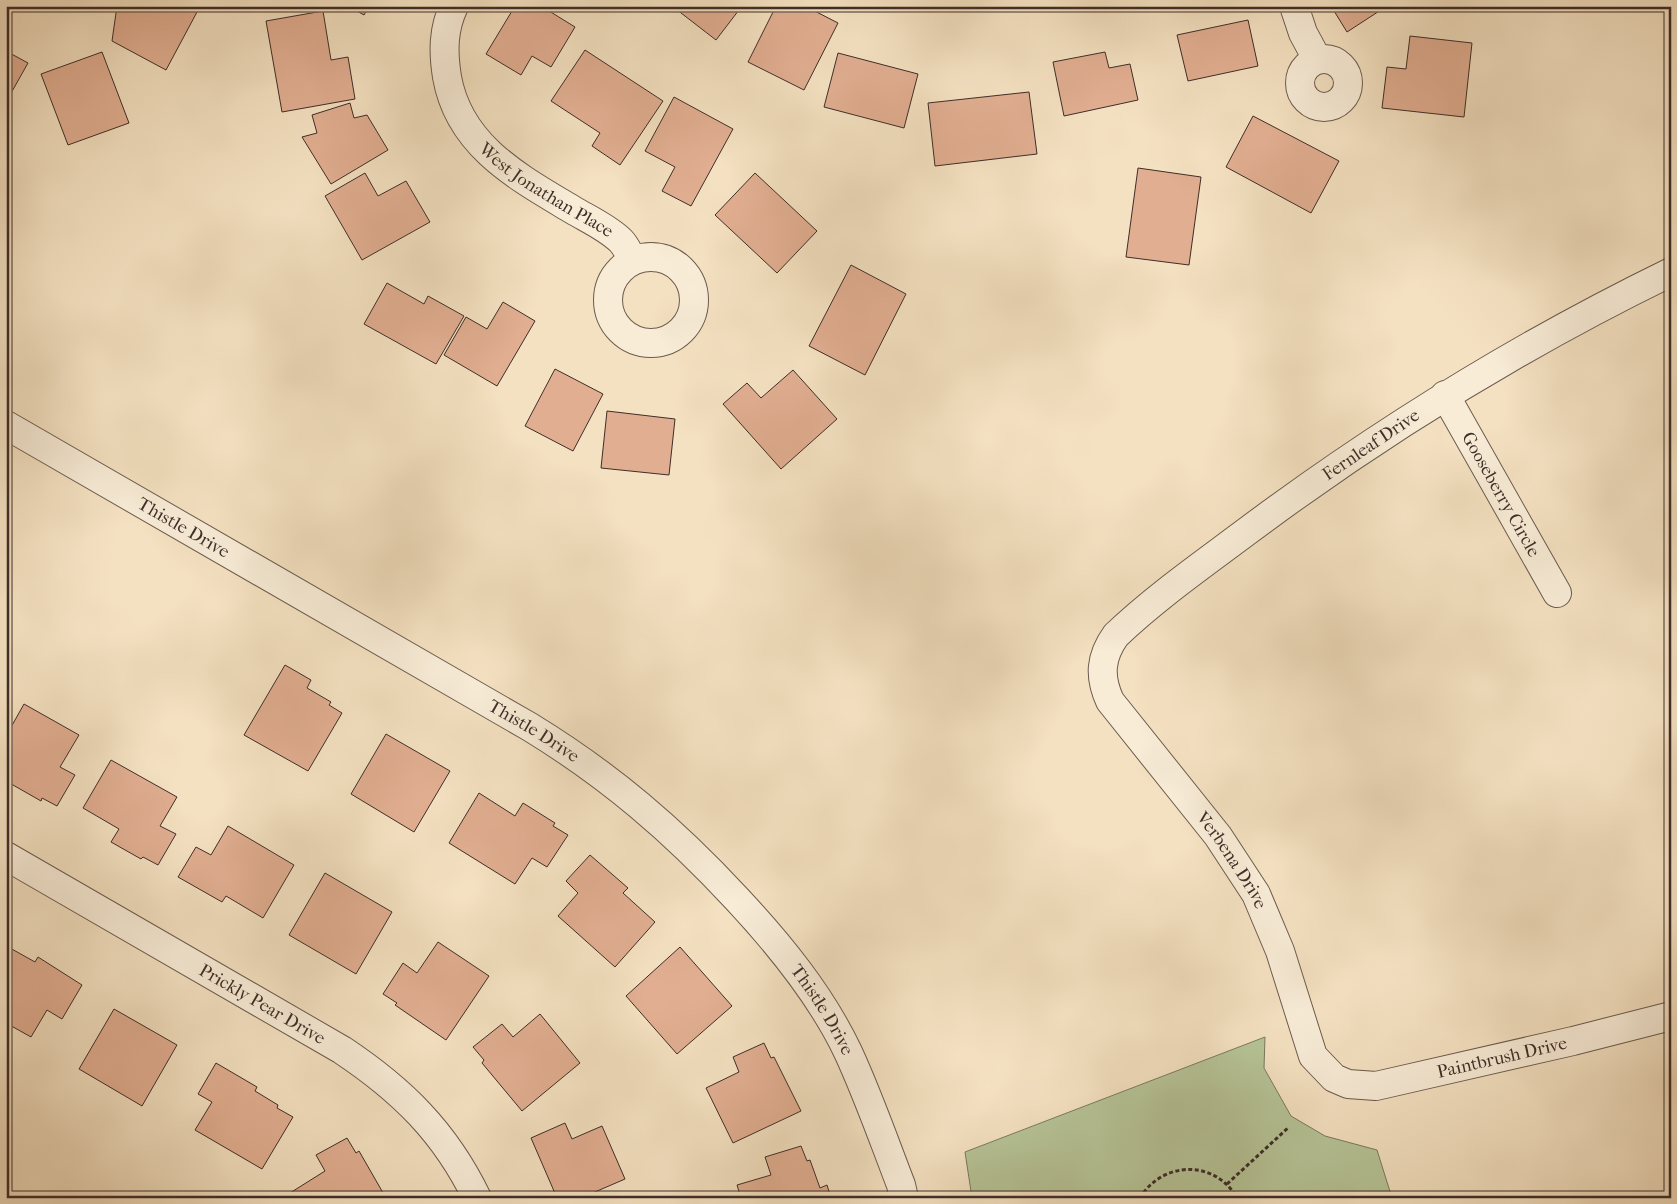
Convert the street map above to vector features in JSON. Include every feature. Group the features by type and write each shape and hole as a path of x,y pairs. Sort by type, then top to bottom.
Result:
{"street":[{"name":"West Jonathan Place","path":"454,6 446,22 444,59 449,91 461,118 490,156 621,242 633,260"},
{"path":"1294,6 1303,33 1317,60"},
{"name":"Fernleaf Drive","path":"1103,660 1107,647 1116,635 1202,564 1354,455 1446,395 1539,340 1671,272"},
{"name":"Gooseberry Circle","path":"1446,395 1557,593"},
{"name":"Thistle Drive","path":"6,425 530,727 593,768 633,798 726,887 762,926 796,968 848,1051 904,1198"},
{"name":"Verbena Drive","path":"1103,660 1104,688 1110,701 1218,836 1256,894 1280,951 1313,1056 1334,1078"},
{"name":"Prickly Pear Drive","path":"6,856 342,1050 372,1070 400,1092 425,1118 448,1147 477,1198"},
{"name":"Paintbrush Drive","path":"1334,1078 1348,1084 1376,1086 1583,1039 1671,1016"}],"path":[{"path":"1227,1184 1289,1127"},
{"path":"1140,1198 1146,1188 1159,1176 1176,1170 1193,1169 1210,1173 1227,1184 1237,1198"}],"green space":[{"path":"1265,1037 1264,1068 1291,1116 1325,1136 1377,1150 1392,1198 972,1198 965,1152"}],"building":[{"path":"117,6 186,6 197,12 166,70 112,41"},
{"path":"348,6 369,6 364,15"},
{"path":"515,6 541,6 575,27 551,67 532,56 521,75 486,54"},
{"path":"672,6 742,6 716,40"},
{"path":"776,6 805,6 838,23 804,90 748,62"},
{"path":"1331,6 1387,6 1347,32"},
{"path":"323,11 331,60 348,57 355,99 282,112 266,21"},
{"path":"1248,20 1258,66 1188,81 1177,35"},
{"path":"1410,36 1472,43 1464,117 1382,108 1387,67 1406,69"},
{"path":"585,50 663,101 620,165 592,146 600,133 551,101"},
{"path":"6,51 28,63 6,102"},
{"path":"102,52 129,123 68,145 41,74"},
{"path":"1105,52 1109,68 1130,64 1138,100 1064,116 1053,62"},
{"path":"838,53 918,74 904,128 824,107"},
{"path":"1029,92 1037,154 935,166 928,103"},
{"path":"674,97 733,129 691,206 662,191 675,167 645,151"},
{"path":"350,103 354,118 367,115 388,150 331,184 302,137 317,133 312,115"},
{"path":"1253,116 1339,161 1311,213 1226,167"},
{"path":"1138,168 1201,177 1189,265 1126,257"},
{"path":"365,173 378,196 406,181 430,222 362,260 325,196"},
{"path":"755,173 817,231 777,273 715,215"},
{"path":"851,265 906,294 865,375 809,346"},
{"path":"387,283 424,304 428,296 464,316 436,364 364,324"},
{"path":"503,302 535,321 497,386 444,355 466,317 487,329"},
{"path":"555,369 603,394 573,451 525,426"},
{"path":"793,370 837,419 781,469 723,404 747,383 761,398"},
{"path":"607,411 675,419 669,475 601,468"},
{"path":"285,665 311,680 307,688 331,702 329,705 342,713 308,771 244,735"},
{"path":"24,704 79,735 60,767 75,775 57,806 42,798 41,801 6,781 6,736"},
{"path":"386,734 450,771 414,832 351,794"},
{"path":"111,760 177,797 160,826 176,834 158,865 143,857 141,859 111,842 119,829 83,808"},
{"path":"479,793 515,816 523,803 555,823 553,826 568,835 547,867 532,858 515,884 449,843"},
{"path":"228,826 294,865 263,918 226,896 222,902 178,877 196,847 211,855"},
{"path":"590,855 628,888 623,893 655,922 615,967 558,916 578,893 566,881"},
{"path":"325,873 392,912 356,974 289,935"},
{"path":"438,942 489,976 446,1040 395,1005 397,1003 383,994 403,963 417,973"},
{"path":"680,947 732,1006 677,1054 626,996"},
{"path":"6,948 9,950 10,948 35,962 38,957 82,985 62,1019 47,1010 31,1037 6,1023"},
{"path":"114,1009 177,1045 142,1106 79,1069"},
{"path":"540,1014 580,1063 522,1111 482,1063 484,1060 473,1047 502,1024 513,1037"},
{"path":"764,1043 771,1058 774,1057 801,1111 733,1143 706,1088 739,1072 733,1057"},
{"path":"216,1063 257,1087 255,1091 278,1105 277,1108 293,1117 262,1169 195,1130 212,1102 198,1094"},
{"path":"565,1123 572,1139 602,1126 625,1179 581,1198 557,1198 531,1138"},
{"path":"347,1138 356,1153 359,1151 386,1198 282,1198 325,1171 316,1155"},
{"path":"801,1146 807,1161 810,1160 820,1188 827,1185 831,1198 741,1198 737,1185 771,1175 765,1157"}]}
